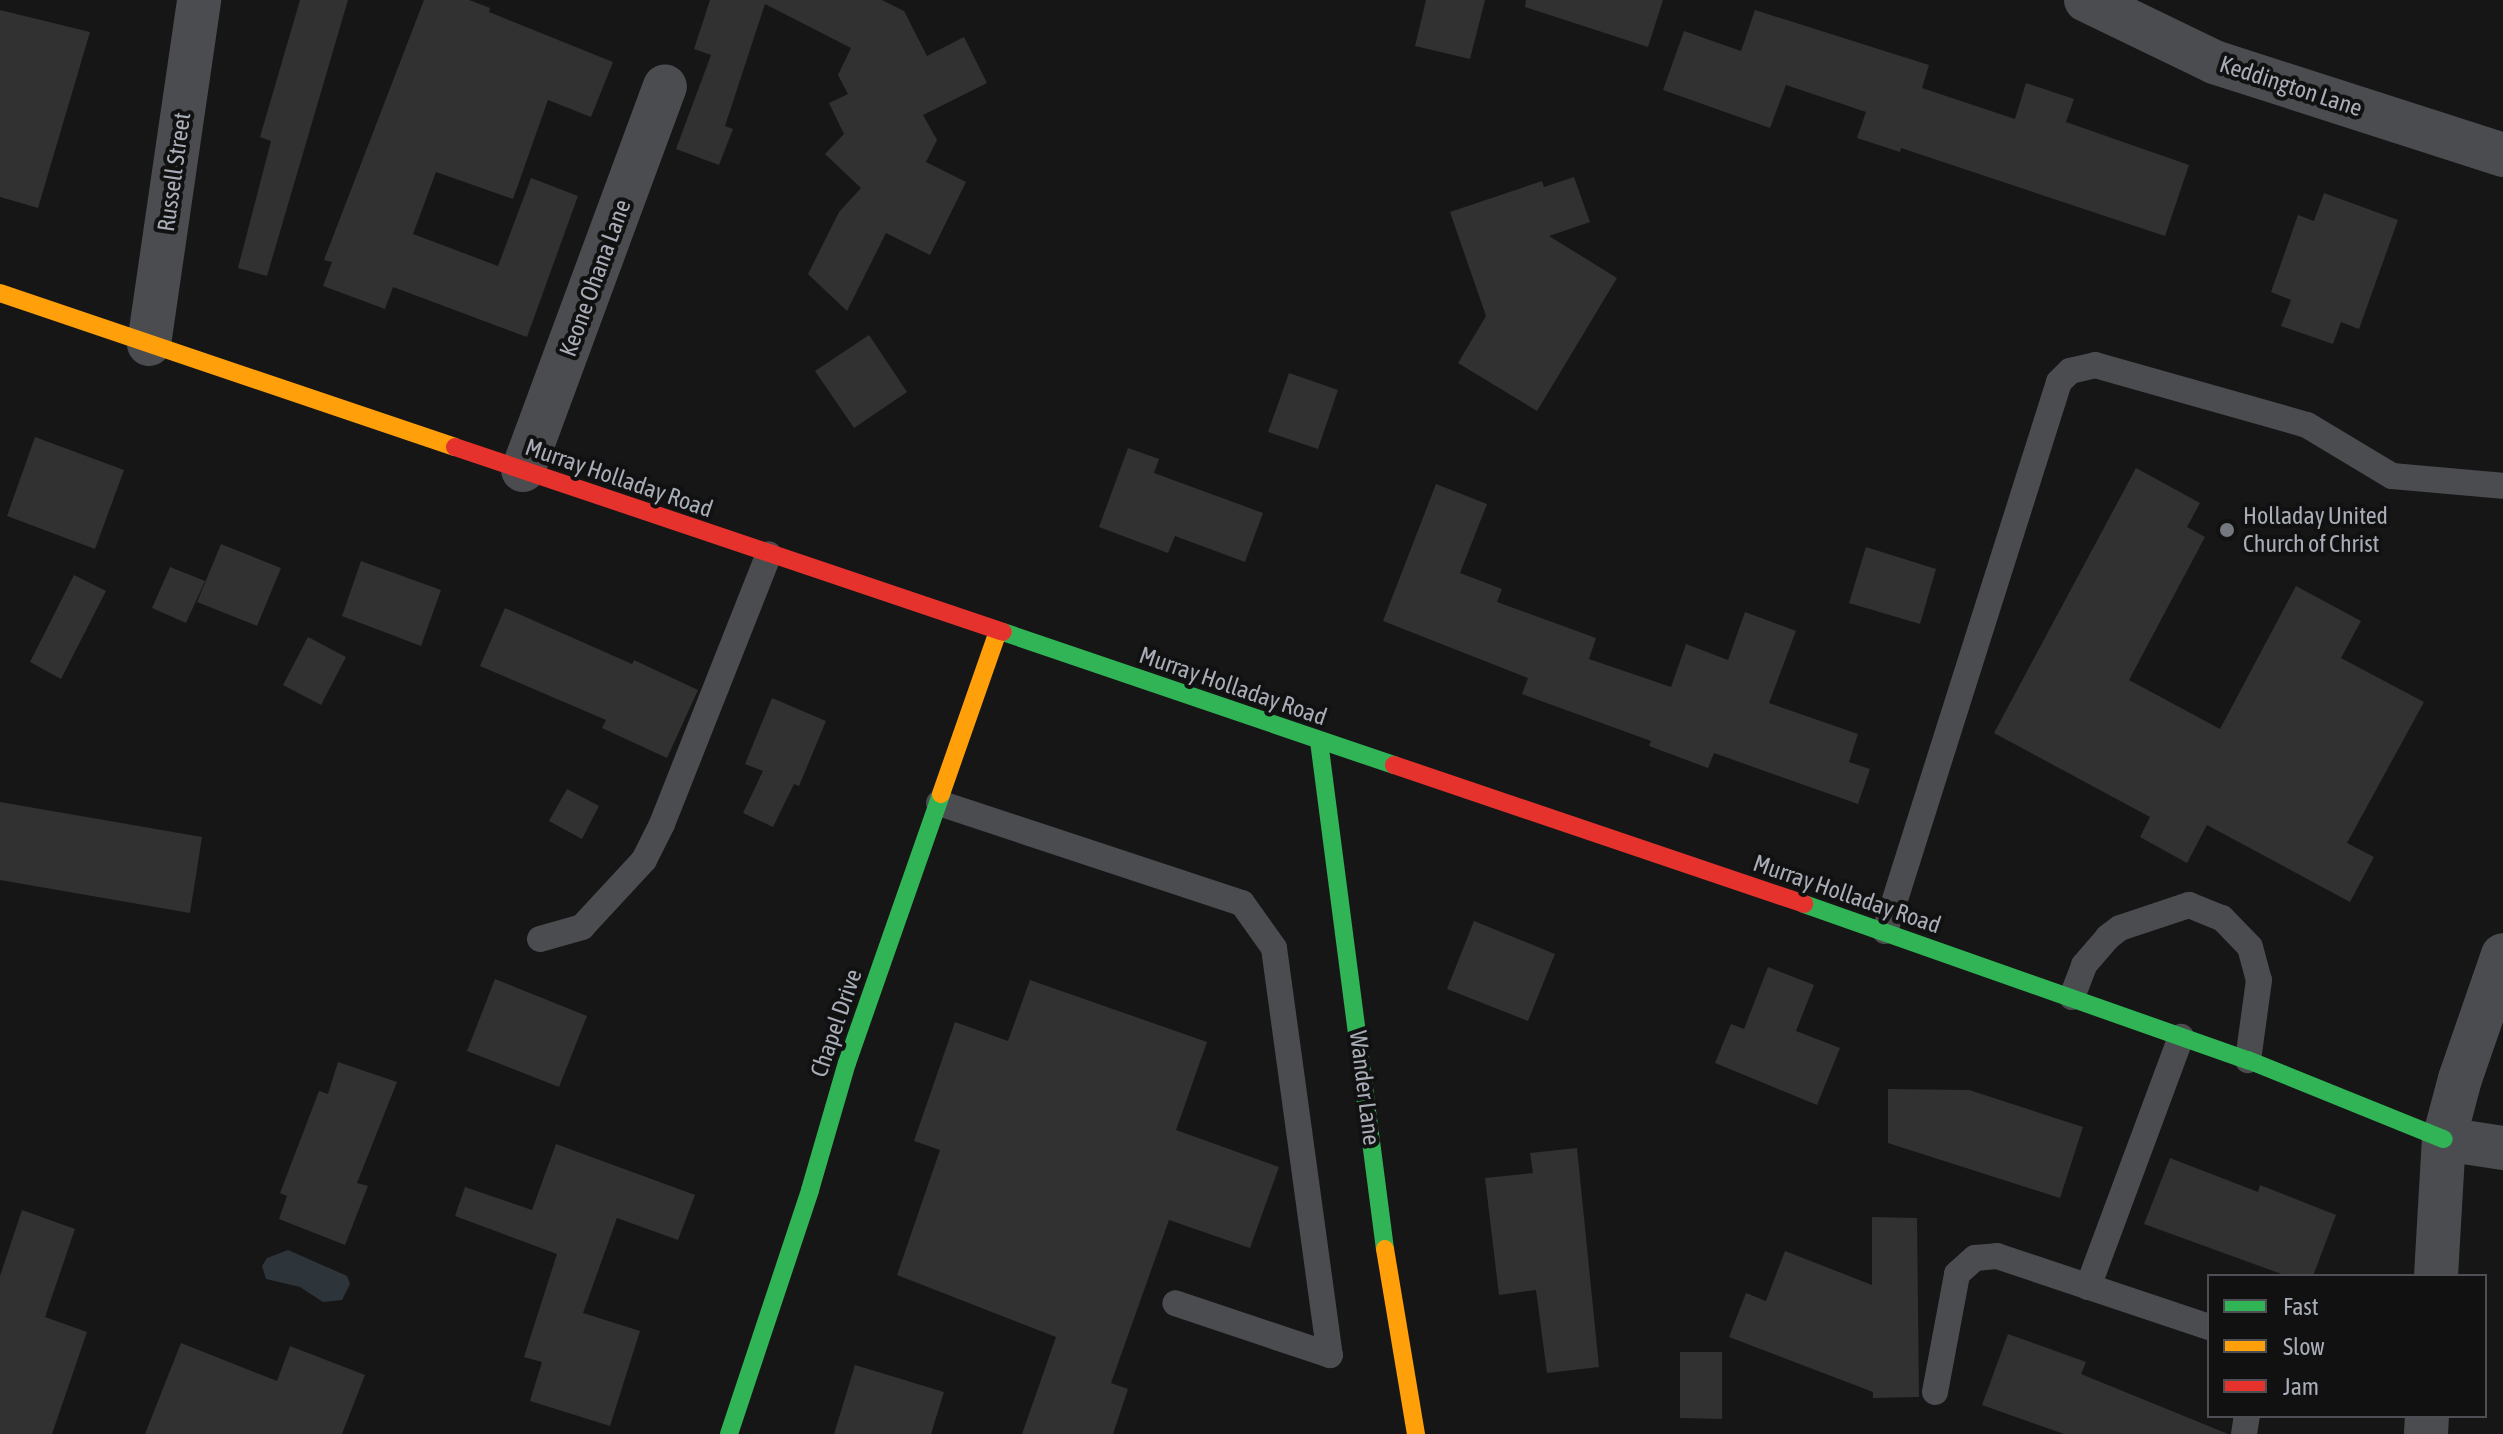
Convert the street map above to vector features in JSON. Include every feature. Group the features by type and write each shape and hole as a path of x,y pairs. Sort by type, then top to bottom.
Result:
{"street":[{"name":"Russell Street","path":"149,344 199,0"},
{"name":"Keddington Lane","path":"2086,0 2214,62 2503,155"},
{"name":"Keone Ohana Lane","path":"523,470 665,86"},
{"name":"Murray Holladay Road","path":"0,293 1885,931 2248,1060 2444,1139"},
{"name":"Chapel Drive","path":"729,1434 810,1190 847,1063 998,631"},
{"name":"Wander Lane","path":"1319,741 1391,1293 1416,1434"},
{"path":"2436,1274 2444,1139 2503,955"},
{"path":"2444,1139 2503,1148"}],"lane":[{"path":"1885,931 2059,382 2070,371 2095,365 2307,425 2392,476 2494,485"},
{"path":"540,939 582,927 644,860 662,824 769,554"},
{"path":"939,803 1242,903 1274,948 1330,1355 1175,1303"},
{"path":"2072,997 2084,965 2108,937 2120,928 2189,905 2222,918 2250,947 2259,980 2248,1060"},
{"path":"2088,1287 2181,1037"},
{"path":"1935,1392 1957,1274 1975,1258 1997,1256 2207,1326"}],"shaded area":[{"path":"288,1250 347,1276 350,1284 342,1300 323,1302 300,1287 266,1279 262,1266 267,1258"}],"building":[{"path":"300,0 348,0 267,276 238,268 271,141 260,137"},
{"path":"424,0 469,0 490,8 489,12 613,62 591,117 548,100 513,199 436,172 413,234 498,266 531,178 578,196 527,337 393,287 385,309 323,286 332,262 324,260"},
{"path":"710,0 882,0 904,11 927,56 964,37 987,83 923,115 937,140 926,162 966,182 930,255 886,233 847,311 808,274 839,212 861,188 825,154 844,134 829,103 848,94 838,75 851,48 765,4 725,126 733,129 719,165 676,149 711,55 694,49"},
{"path":"1426,0 1485,0 1470,59 1415,46"},
{"path":"1526,0 1663,0 1648,47 1525,7"},
{"path":"0,10 90,32 38,208 0,197"},
{"path":"1755,10 1929,65 1922,88 2015,119 2026,83 2074,99 2066,122 2189,165 2165,236 1901,148 1900,152 1857,138 1866,112 1786,85 1770,128 1663,90 1684,31 1741,51"},
{"path":"1574,177 1590,222 1549,236 1617,278 1537,411 1458,363 1486,316 1450,212 1542,181 1544,187"},
{"path":"2324,193 2398,220 2359,329 2341,322 2333,344 2281,326 2291,300 2271,292 2298,215 2314,221"},
{"path":"869,335 907,392 854,428 815,371"},
{"path":"1289,373 1338,390 1318,449 1268,432"},
{"path":"35,437 124,470 95,549 7,516"},
{"path":"1128,448 1159,459 1154,473 1263,513 1245,562 1175,536 1168,553 1099,527"},
{"path":"2136,468 2200,503 2187,527 2205,537 2129,680 2220,729 2296,586 2361,621 2341,658 2424,702 2347,843 2374,857 2350,902 2207,825 2187,863 2140,837 2150,817 1994,733"},
{"path":"1436,484 1487,504 1460,573 1502,589 1497,602 1596,638 1589,659 1671,687 1686,644 1728,660 1745,612 1796,631 1769,703 1858,734 1849,762 1870,769 1858,804 1714,753 1708,768 1649,746 1651,741 1522,694 1528,678 1383,621"},
{"path":"221,544 281,568 257,626 197,602"},
{"path":"1866,547 1936,569 1920,624 1849,603"},
{"path":"361,561 441,590 421,646 342,616"},
{"path":"170,567 205,581 186,623 152,608"},
{"path":"74,575 106,591 61,679 30,662"},
{"path":"505,608 632,664 634,660 698,690 667,758 602,728 606,720 480,666"},
{"path":"308,637 346,657 321,705 283,685"},
{"path":"772,698 826,721 799,786 794,784 773,827 743,813 763,771 745,764"},
{"path":"567,789 599,806 582,839 549,821"},
{"path":"0,802 202,837 190,913 0,880"},
{"path":"1474,921 1555,954 1528,1021 1447,989"},
{"path":"1768,967 1814,985 1796,1031 1840,1048 1817,1105 1715,1063 1731,1024 1744,1029"},
{"path":"495,979 587,1016 559,1087 467,1051"},
{"path":"1030,980 1207,1042 1176,1130 1279,1167 1250,1248 1169,1220 1111,1383 1128,1389 1113,1434 1022,1434 1056,1337 897,1275 940,1150 914,1141 955,1022 1008,1041"},
{"path":"338,1062 397,1082 357,1183 368,1186 345,1245 279,1219 287,1196 280,1193 319,1091 328,1094"},
{"path":"1888,1089 1969,1090 2083,1127 2060,1198 1888,1143"},
{"path":"556,1144 695,1195 678,1240 617,1218 583,1313 640,1331 610,1426 530,1401 542,1362 524,1357 557,1254 455,1216 465,1187 532,1210"},
{"path":"1577,1148 1599,1367 1547,1373 1536,1290 1499,1295 1485,1178 1533,1173 1530,1153"},
{"path":"2170,1158 2258,1192 2260,1185 2336,1215 2314,1274 2282,1274 2144,1224"},
{"path":"22,1210 75,1229 45,1317 87,1332 52,1434 0,1434 0,1276"},
{"path":"1872,1217 1917,1218 1919,1397 1873,1398 1873,1392 1729,1337 1746,1293 1766,1301 1785,1251 1872,1285"},
{"path":"2008,1334 2086,1362 2081,1374 2228,1434 2064,1434 1982,1405"},
{"path":"181,1343 277,1381 290,1346 365,1375 342,1434 145,1434"},
{"path":"1680,1352 1722,1352 1722,1419 1680,1418"},
{"path":"855,1365 944,1392 931,1434 834,1434"}],"traffic: fast":[{"path":"1003,632 1394,765"},
{"path":"1319,741 1385,1249"},
{"path":"729,1434 810,1190 847,1063 941,794"},
{"path":"1804,904 2248,1060 2444,1139"}],"traffic: slow":[{"path":"0,293 455,447"},
{"path":"941,794 998,631"},
{"path":"1385,1249 1416,1434"}],"traffic: jam":[{"path":"455,447 1003,632"},
{"path":"1394,765 1804,904"}],"place":[{"name":"Holladay United Church of Christ","path":"2227,530"}]}
